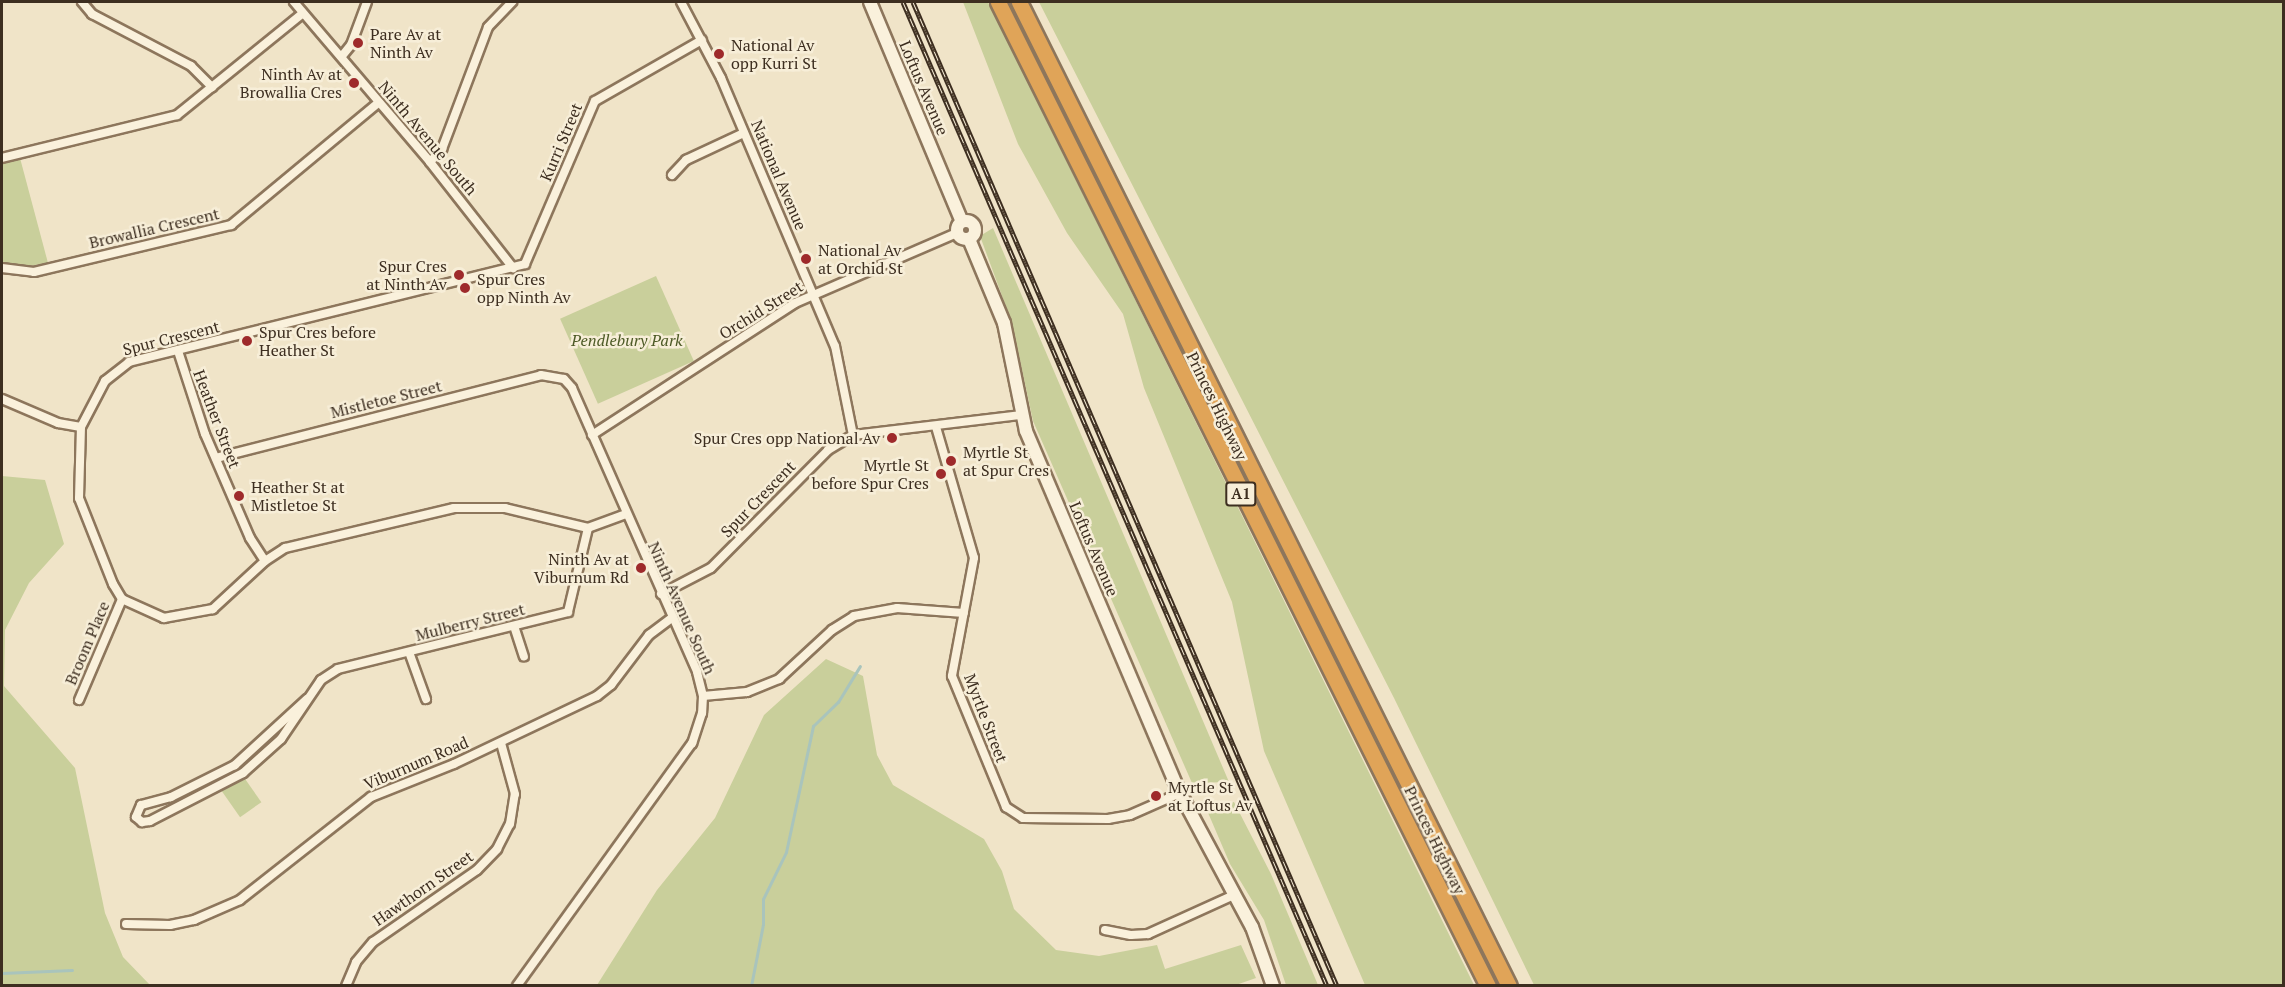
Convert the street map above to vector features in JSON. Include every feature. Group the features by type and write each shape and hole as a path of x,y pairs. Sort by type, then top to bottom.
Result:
{"highway":[{"name":"Princes Highway","path":"998,2 1488,986"},
{"name":"Princes Highway","path":"1019,2 1509,986"}],"street":[{"path":"82,2 92,14 191,66 212,87"},
{"name":"Ninth Avenue South","path":"294,2 430,162 513,268"},
{"path":"342,56 351,45 367,2"},
{"path":"430,162 442,149 488,27 512,2"},
{"name":"National Avenue","path":"681,2 702,40 744,134 839,358 853,435"},
{"name":"Loftus Avenue","path":"870,2 963,231 1004,323 1020,415 1180,794 1255,935 1273,986"},
{"path":"2,158 168,118 185,111 303,13"},
{"name":"Kurri Street","path":"513,268 531,258 595,101 702,40"},
{"name":"Browallia Crescent","path":"2,268 34,272 231,225 379,102"},
{"path":"672,175 686,160 744,134"},
{"name":"Orchid Street","path":"592,435 813,295 963,231"},
{"name":"Spur Crescent","path":"122,599 79,498 81,427 94,398 119,366 513,268"},
{"name":"Heather Street","path":"177,351 194,406 254,547 265,561"},
{"name":"Mistletoe Street","path":"216,458 541,375 564,379"},
{"name":"Ninth Avenue South","path":"517,986 692,743 702,713 703,696 673,617 592,435 564,379"},
{"path":"2,399 58,423 81,427"},
{"name":"Spur Crescent","path":"661,594 711,568 828,450 853,435 936,427 1020,415"},
{"name":"Myrtle Street","path":"936,427 973,548 973,570 952,675 1004,804 1013,814 1023,818 1114,819 1180,794"},
{"path":"122,599 164,618 206,611 220,605 265,561 285,548 474,506 505,508 588,528 626,514"},
{"name":"Mulberry Street","path":"307,699 235,765 171,797 141,805 136,818 142,822 150,821 243,773 281,739 321,680 338,669 568,612 588,528"},
{"name":"Broom Place","path":"79,700 122,599"},
{"path":"703,696 747,692 779,679 832,630 854,616 897,608 964,613"},
{"name":"Viburnum Road","path":"126,924 170,925 218,911 265,884 371,797 501,743 597,696 611,685 648,635 673,617"},
{"path":"514,626 524,656"},
{"path":"409,652 426,699"},
{"name":"Hawthorn Street","path":"346,986 356,962 373,942 477,870 497,849 510,824 515,794 501,743"},
{"path":"1105,930 1131,935 1148,934 1234,895"}],"green space":[{"path":"963,2 988,2 1474,985 1365,985 1264,751 1232,602 1144,388 1123,314 1067,233 1018,144"},
{"path":"1039,2 2283,2 2283,985 1534,985 1394,698"},
{"path":"20,158 48,263 21,267 2,263 2,163"},
{"path":"993,228 1229,782 1192,783 1033,421 1012,323 980,236"},
{"name":"Pendlebury Park","path":"656,276 694,361 598,404 560,319"},
{"path":"2,476 45,480 64,544 29,583 5,630 4,686 75,768 105,913 123,957 150,985 2,985"},
{"path":"826,659 863,676 877,755 893,785 984,839 1002,871 1014,909 1056,950 1099,956 1157,945 1165,969 1241,945 1256,978 1233,986 597,985 657,890 715,818 764,715"},
{"path":"243,776 261,802 240,817 222,791"},
{"path":"1234,802 1271,874 1318,985 1286,985 1264,920 1230,864 1206,808"}],"waterway":[{"path":"751,986 763,924 763,899 786,852 813,726 838,702 860,666"},
{"path":"2,973 72,970"}],"railway":[{"path":"903,2 1327,986"},
{"path":"913,2 1337,986"}],"place":[{"name":"Pare Av at Ninth Av","path":"358,43"},
{"name":"National Av opp Kurri St","path":"719,54"},
{"name":"Ninth Av at Browallia Cres","path":"354,83"},
{"name":"National Av at Orchid St","path":"806,259"},
{"name":"Spur Cres at Ninth Av","path":"459,275"},
{"name":"Spur Cres opp Ninth Av","path":"465,288"},
{"name":"Spur Cres before Heather St","path":"247,341"},
{"name":"Spur Cres opp National Av","path":"892,438"},
{"name":"Myrtle St at Spur Cres","path":"951,461"},
{"name":"Myrtle St before Spur Cres","path":"941,474"},
{"name":"Heather St at Mistletoe St","path":"239,496"},
{"name":"Ninth Av at Viburnum Rd","path":"641,568"},
{"name":"Myrtle St at Loftus Av","path":"1156,796"}]}
